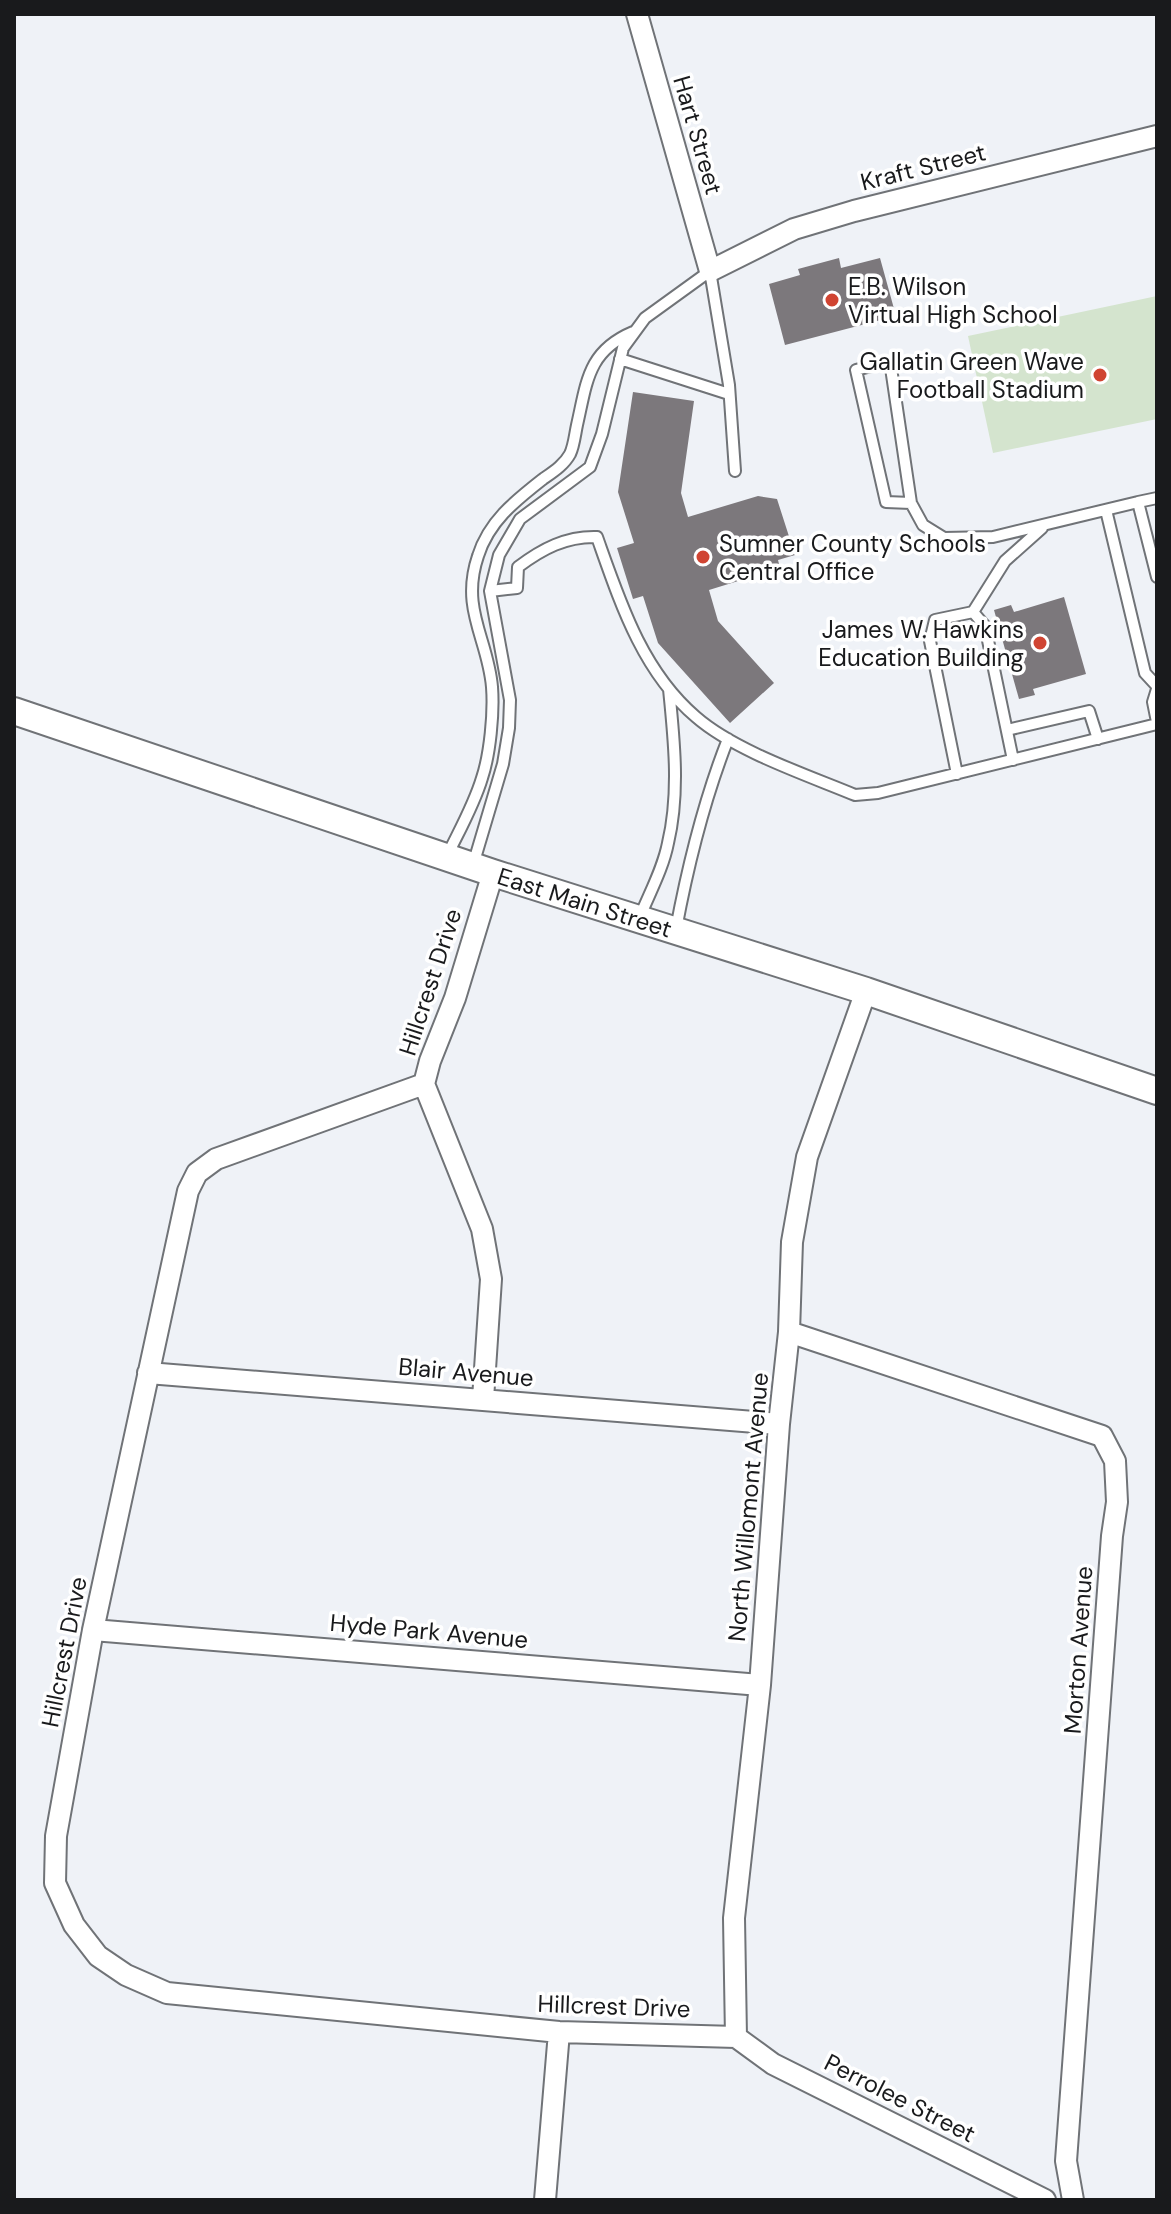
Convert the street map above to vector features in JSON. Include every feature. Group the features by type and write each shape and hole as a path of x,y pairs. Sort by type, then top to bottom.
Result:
{"street":[{"name":"Hart Street","path":"637,14 710,271"},
{"name":"Kraft Street","path":"710,271 794,229 854,211 1157,136"},
{"name":"East Main Street","path":"14,711 483,869 866,991 1157,1091"},
{"name":"Hillcrest Drive","path":"483,869 455,998 424,1084 216,1159 197,1173 188,1191 93,1630 56,1836 55,1883 74,1925 98,1956 126,1975 167,1993 559,2032 736,2037"},
{"name":"North Willomont Avenue","path":"736,2037 734,1918 760,1685 779,1424 789,1332 792,1242 807,1157 866,991"},
{"path":"424,1084 482,1229 487,1254 491,1279 483,1399"},
{"name":"Morton Avenue","path":"789,1332 1102,1436 1115,1461 1117,1502 1066,2161 1073,2200"},
{"name":"Blair Avenue","path":"148,1373 779,1424"},
{"name":"Hyde Park Avenue","path":"93,1630 760,1685"},
{"path":"545,2200 559,2032"},
{"name":"Perrolee Street","path":"736,2037 773,2064 1045,2200"}],"lane":[{"path":"483,869 509,728 510,700 490,591 499,555 520,519 590,467 602,434 623,348 635,331 658,306 710,271 729,394 735,471"},
{"path":"447,856 483,778 491,721 492,686 471,608 472,574 478,555 488,532 500,516 571,453 593,364 609,344 635,331"},
{"path":"620,359 729,394"},
{"path":"911,503 886,502 856,370 886,362 891,368 911,503 923,525 944,538 993,537 1157,498"},
{"path":"1138,502 1157,577"},
{"path":"490,591 517,588 518,567 559,542 597,537 622,608 641,650 695,717 728,739 855,795 878,793 1157,723 1153,702 1157,688 1145,673 1106,510"},
{"path":"957,774 930,641 935,620 973,612 1005,561 1035,532 1051,523"},
{"path":"973,612 985,626 1013,760"},
{"path":"639,919 668,845 674,807 669,687"},
{"path":"1007,730 1089,711 1098,739"},
{"path":"676,931 686,876 714,774 728,739"}],"green space":[{"path":"1157,296 1157,419 993,453 968,336"}],"building":[{"name":"E.B. Wilson Virtual High School","path":"839,258 841,268 880,258 896,316 785,345 769,284 800,275 798,269"},
{"name":"Sumner County Schools Central Office","path":"633,392 694,401 681,493 688,517 758,496 777,499 795,555 778,560 780,568 709,590 718,621 774,683 730,723 658,643 643,596 633,599 617,548 634,543 618,492"},
{"name":"James W. Hawkins Education Building","path":"1064,597 1086,674 1033,689 1035,695 1019,699 994,610 1011,605 1014,612"}],"place":[{"name":"E.B. Wilson Virtual High School","path":"832,300"},
{"name":"Gallatin Green Wave Football Stadium","path":"1100,375"},
{"name":"Sumner County Schools Central Office","path":"703,557"},
{"name":"James W. Hawkins Education Building","path":"1040,643"}]}
